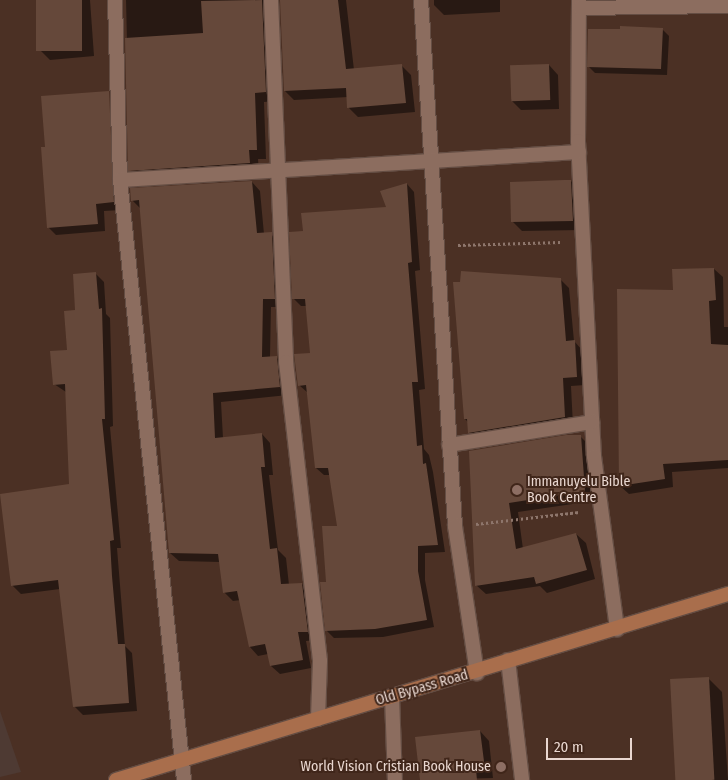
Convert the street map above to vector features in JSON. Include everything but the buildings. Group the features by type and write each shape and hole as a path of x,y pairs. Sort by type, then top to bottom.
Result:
{"main road":[{"name":"Old Bypass Road","path":"116,780 392,696 477,673 508,660 617,629 728,594"}],"street":[{"path":"115,0 120,180 180,759 184,780"},
{"path":"271,0 286,362 320,660 318,719"},
{"path":"421,0 455,526 477,673"},
{"path":"617,629 594,456 579,152 579,4 728,6"},
{"path":"120,180 279,172 579,152"},
{"path":"449,445 592,422"},
{"path":"508,660 522,780"},
{"path":"392,696 395,780"}],"path":[{"path":"451,245 584,242"},
{"path":"455,526 602,509"}],"shaded area":[{"path":"0,711 21,772 0,777"}],"place":[{"name":"Immanuyelu Bible Book Centre","path":"517,490"},
{"name":"World Vision Cristian Book House","path":"501,767"}]}
